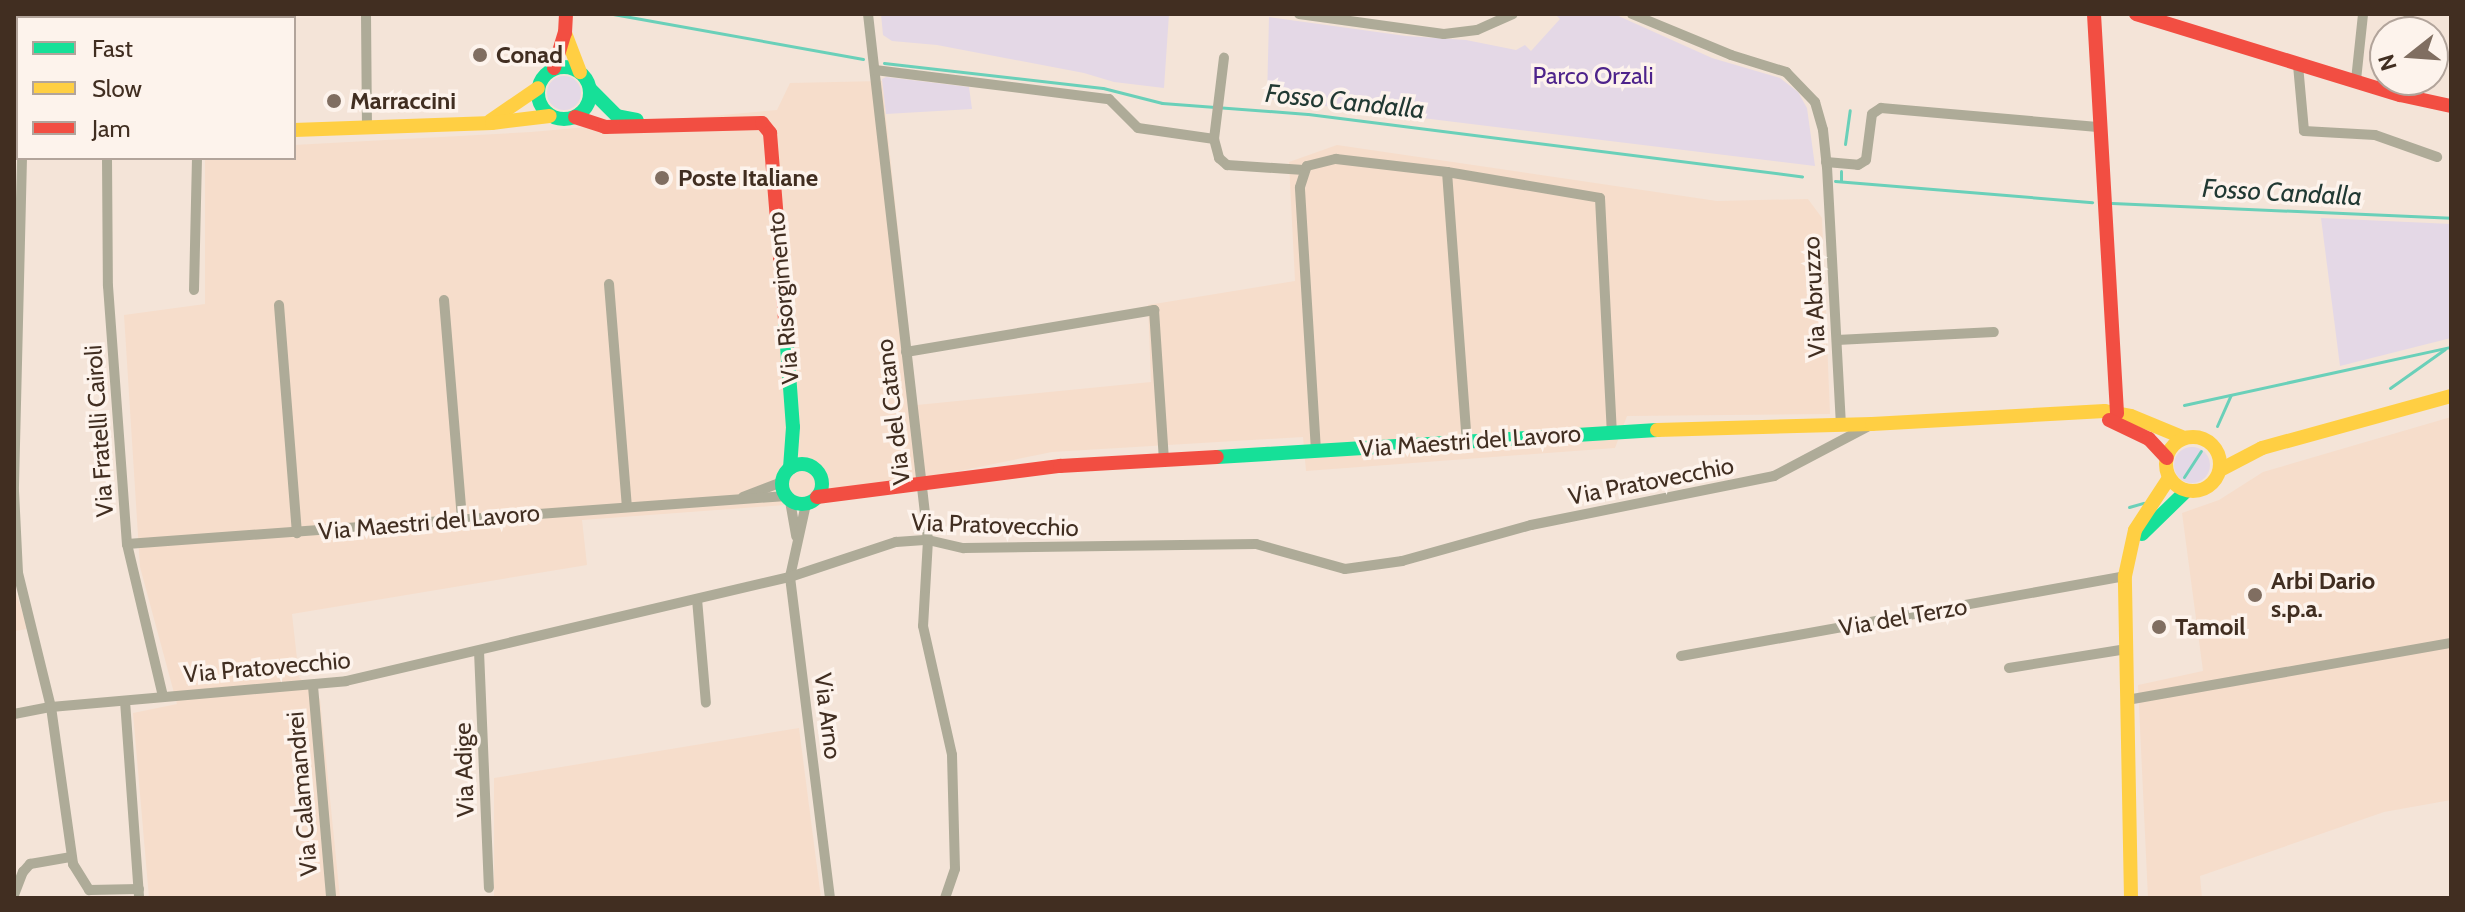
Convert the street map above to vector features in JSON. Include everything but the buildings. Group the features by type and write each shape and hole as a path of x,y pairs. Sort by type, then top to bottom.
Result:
{"main road":[{"path":"566,14 565,33 554,68 563,66 580,72"},
{"path":"2094,14 2117,413 2184,438 2202,438 2216,450 2220,470"},
{"path":"2136,14 2298,65 2369,82"},
{"name":"Via Risorgimento","path":"565,33 590,89 617,116 667,123"},
{"name":"Via Risorgimento","path":"485,124 509,111 538,88 543,76 554,68"},
{"path":"538,88 541,106 550,116"},
{"path":"575,117 587,105 590,89"},
{"path":"2423,96 2451,106"},
{"name":"Via Risorgimento","path":"296,130 485,124 550,116 562,119 575,117 605,127 667,123 762,123 770,133 793,427 790,468"},
{"path":"2169,478 2186,491 2203,490 2220,470 2262,448 2451,396"},
{"path":"2080,413 2126,426 2149,439 2167,458"},
{"name":"Via Maestri del Lavoro","path":"786,493 812,500 863,489 922,485 1060,466 1467,444 1612,431 2117,413"},
{"name":"Via Risorgimento","path":"793,427 806,465"},
{"path":"2131,898 2125,576 2135,530 2169,478 2167,458 2173,446 2184,438"},
{"path":"2216,450 2262,448"},
{"path":"786,493 790,468 806,465"},
{"name":"Via Maestri del Lavoro","path":"806,465 815,470 821,479 863,489"},
{"path":"812,500 821,479"},
{"path":"2128,558 2143,533 2186,491"}],"street":[{"path":"366,14 367,128"},
{"name":"Via del Catano","path":"868,14 928,540 923,626 952,755 956,856 945,898"},
{"path":"1299,14 1444,34 1477,30 1513,14"},
{"name":"Via Abruzzo","path":"1632,14 1731,55 1786,72 1802,85 1819,111 1827,165 1841,425"},
{"path":"2356,80 2363,14"},
{"path":"1224,58 1214,136 1219,158 1227,165 1304,170 1315,162 1336,159 1447,172 1600,198 1612,431"},
{"path":"2298,65 2304,131 2375,135 2437,157"},
{"path":"875,70 1109,99 1138,128 1214,136"},
{"path":"1827,165 1858,165 1866,160 1872,114 1881,108 2100,127"},
{"path":"22,160 18,214 14,491 16,574 51,707 71,857 89,890 139,893 125,701"},
{"name":"Via Fratelli Cairoli","path":"107,160 108,286 127,544 163,696"},
{"path":"194,290 197,160"},
{"path":"1304,170 1300,187 1316,451"},
{"path":"1447,172 1467,444"},
{"path":"609,284 627,506"},
{"path":"444,300 462,519"},
{"path":"279,305 297,533"},
{"path":"906,352 1154,310 1164,460"},
{"path":"1837,340 1994,332"},
{"name":"Via Pratovecchio","path":"14,714 51,707 163,696 313,686 479,651 790,577 896,542 928,540 964,548 1256,544 1345,569 1402,561 1531,525 1774,476 1872,424"},
{"name":"Via Maestri del Lavoro","path":"127,544 730,501 786,493"},
{"name":"Via Arno","path":"786,493 796,538"},
{"name":"Via Arno","path":"812,500 796,538 790,577 830,898"},
{"name":"Via del Terzo","path":"1681,656 2125,576"},
{"path":"697,599 706,703"},
{"path":"2127,700 2451,643"},
{"path":"2009,668 2126,649"},
{"name":"Via Adige","path":"479,651 489,888"},
{"name":"Via Calamandrei","path":"313,686 331,898"},
{"path":"14,895 23,872 30,864 71,857"}],"shaded area":[{"path":"882,81 917,405 1151,382 1148,305 1295,281 1289,162 1337,145 1717,201 1808,199 1822,218 1830,414 1627,416 1615,448 1306,471 1303,437 1052,452 798,504 582,520 587,565 292,614 299,677 320,699 340,898 149,898 133,713 177,704 140,567 124,315 205,304 205,160 296,160 296,145 531,132 777,110 790,83"},
{"path":"2451,417 2451,800 2384,812 2200,876 2202,898 2148,898 2138,685 2203,671 2182,513 2219,500 2263,472"},
{"path":"14,587 28,629 14,631"},
{"path":"799,728 821,898 494,898 494,778"}],"green space":[{"path":"881,14 1169,14 1164,88 1114,82 1084,73 937,45 892,41 883,35"},
{"name":"Parco Orzali","path":"1555,14 1614,14 1712,58 1780,78 1798,92 1807,108 1815,166 1267,99 1269,17 1406,36 1466,40 1516,50 1525,45 1531,51 1560,19"},
{"path":"564,76 576,81 581,93 576,105 564,110 552,105 547,93 552,81"},
{"path":"882,79 969,87 972,109 886,114"},
{"path":"2321,218 2451,224 2451,338 2340,366"},
{"path":"2192,447 2205,452 2210,465 2205,478 2192,483 2179,478 2174,465 2179,452"}],"waterway":[{"name":"Fosso Candalla","path":"613,14 863,59"},
{"name":"Fosso Candalla","path":"884,63 1103,88 1162,103 1308,114 1802,176"},
{"path":"1845,144 1850,110"},
{"path":"1841,171 1841,181"},
{"name":"Fosso Candalla","path":"1835,181 2092,202"},
{"name":"Fosso Candalla","path":"2112,203 2451,218"},
{"path":"2184,405 2451,347"},
{"path":"2390,388 2445,349"},
{"path":"2217,426 2231,395"},
{"path":"2184,477 2201,451"},
{"path":"2129,507 2143,503"}],"traffic: fast":[{"path":"564,67 583,74 590,93 583,112 564,119 545,112 538,93 545,74 564,67"},
{"path":"590,89 617,116 637,120"},
{"path":"785,319 793,427 790,468"},
{"path":"1217,457 1657,430"},
{"path":"802,464 816,470 822,484 816,498 802,504 788,498 782,484 788,470 802,464"},
{"path":"2142,534 2186,491"}],"traffic: slow":[{"path":"565,33 580,72"},
{"path":"490,121 538,88"},
{"path":"296,130 492,123 550,116"},
{"path":"2220,470 2262,448 2451,396"},
{"path":"1657,430 1872,424 2105,411 2131,416 2184,438"},
{"path":"2193,437 2212,445 2220,464 2212,483 2193,491 2174,483 2166,464 2174,445 2193,437"},
{"path":"2131,898 2125,576 2135,530 2169,478"}],"traffic: jam":[{"path":"554,68 565,33 566,14"},
{"path":"2094,14 2117,413"},
{"path":"2136,14 2400,95 2451,106"},
{"path":"575,117 605,127 762,123 770,133 785,319"},
{"path":"2109,420 2149,439 2167,458"},
{"path":"817,497 1060,466 1217,457"}],"place":[{"name":"Conad","path":"480,55"},
{"name":"Marraccini","path":"334,101"},
{"name":"Poste Italiane","path":"662,178"},
{"name":"Arbi Dario s.p.a.","path":"2255,595"},
{"name":"Tamoil","path":"2159,627"}]}
